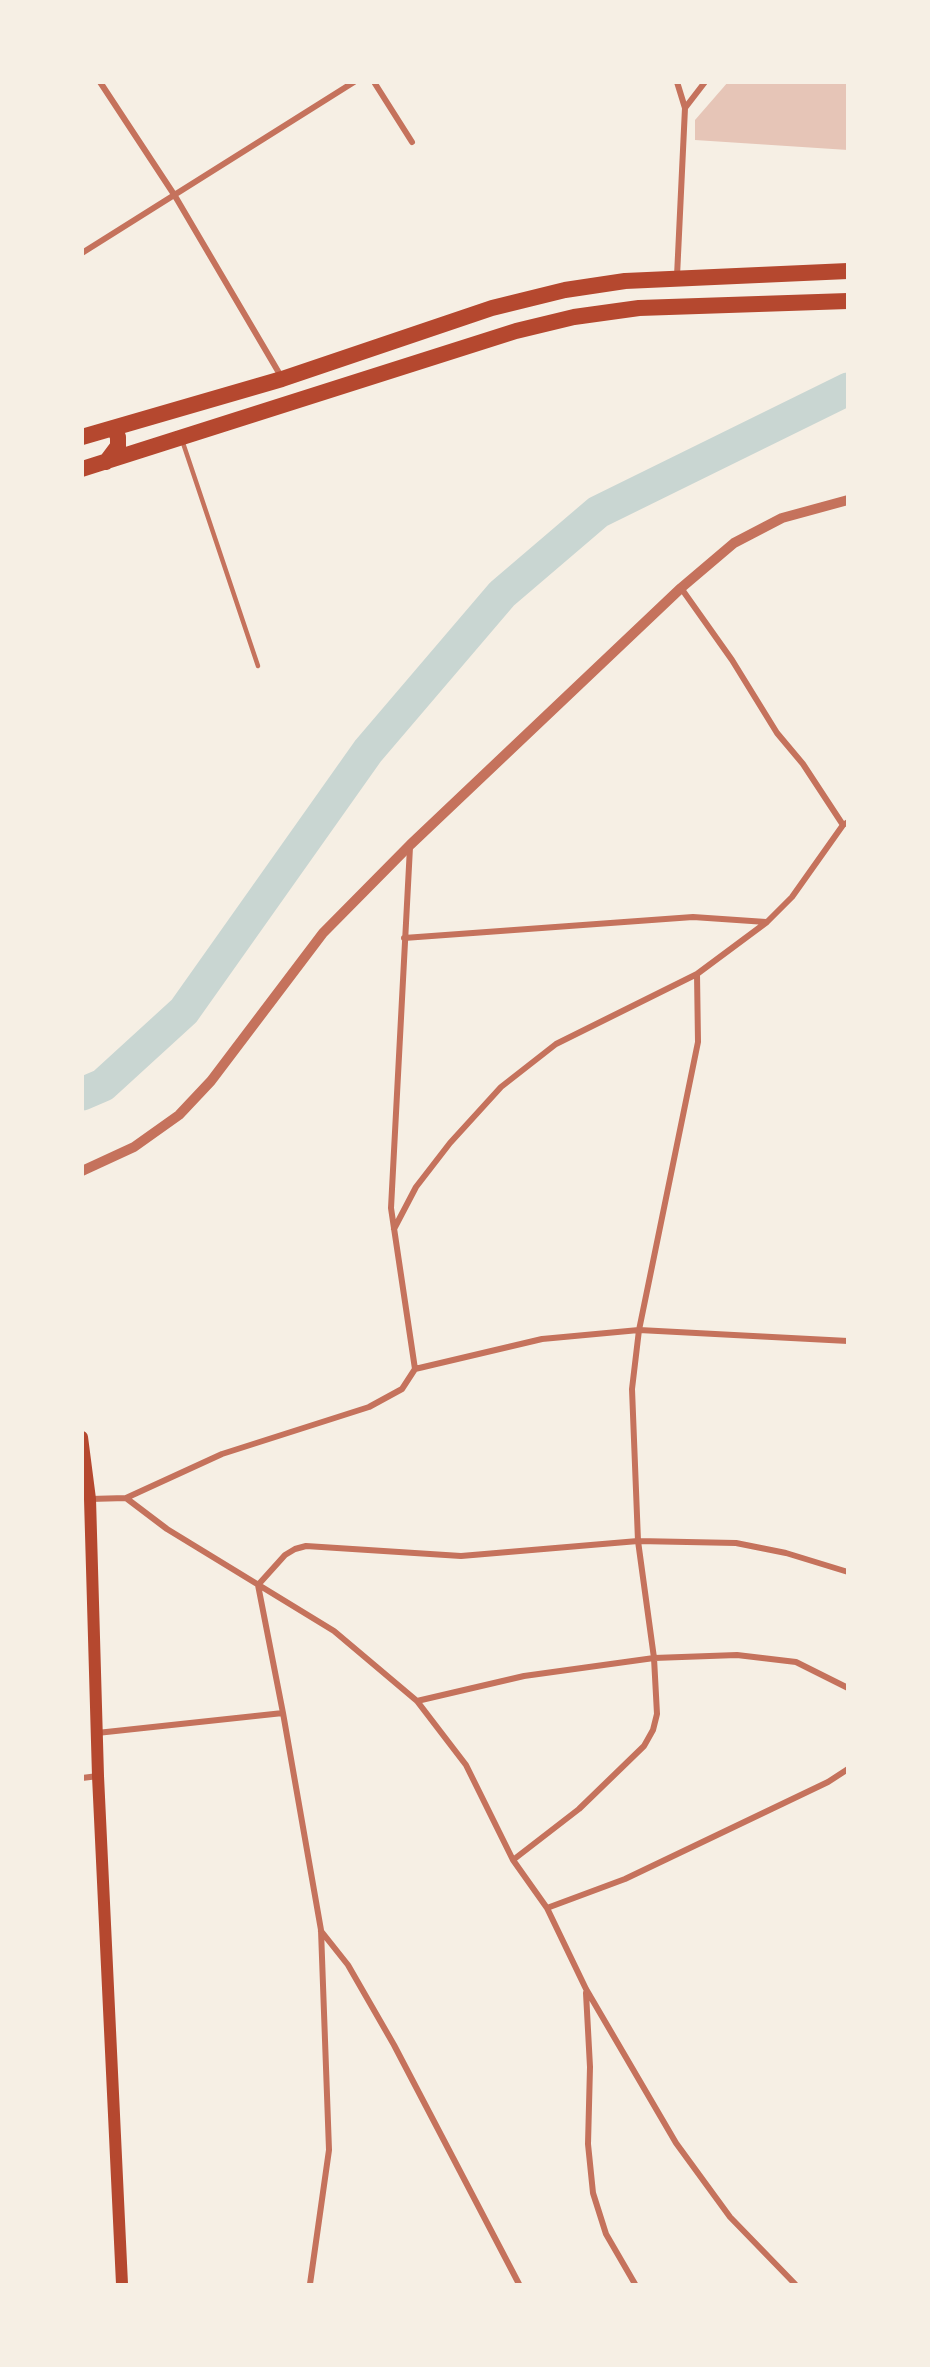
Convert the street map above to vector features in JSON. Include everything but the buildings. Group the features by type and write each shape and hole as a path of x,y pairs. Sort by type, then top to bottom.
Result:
{"highway":[{"path":"82,437 282,379 502,306 565,290 625,281 848,271"},
{"path":"82,469 516,331 574,317 639,309 848,301"},
{"path":"106,462 118,446 118,437 114,428"}],"main road":[{"path":"82,1437 90,1499 98,1776 122,2284"}],"street":[{"path":"100,82 175,196 282,379"},
{"path":"82,253 354,82"},
{"path":"374,82 412,142"},
{"path":"677,82 685,108 677,279"},
{"path":"685,108 705,82"},
{"path":"82,1171 134,1146 179,1115 211,1081 323,933 410,845 681,588 734,543 782,518 848,500"},
{"path":"394,1229 416,1187 450,1143 501,1088 556,1044 697,974 767,922 792,897 845,823 803,764 777,733 732,660 681,588"},
{"path":"410,845 391,1208 416,1369"},
{"path":"404,938 693,917 767,922"},
{"path":"513,1860 579,1809 644,1746 653,1730 657,1714 654,1658 638,1541 632,1389 639,1330 698,1042 697,974"},
{"path":"90,1499 126,1498 222,1454 379,1402 402,1389 416,1369 542,1339 639,1330 848,1341"},
{"path":"126,1498 167,1529 334,1631 417,1701 466,1765 513,1860 547,1908 586,1989 676,2143 730,2217 795,2284"},
{"path":"258,1586 285,1555 306,1546 461,1556 638,1541 736,1543 786,1552 848,1572"},
{"path":"258,1586 321,1930 329,2150 310,2284"},
{"path":"417,1701 524,1676 654,1658 737,1655 796,1662 848,1688"},
{"path":"97,1733 283,1713"},
{"path":"547,1908 625,1879 828,1782 848,1769"},
{"path":"82,1778 98,1776"},
{"path":"321,1930 348,1965 394,2045 519,2284"},
{"path":"586,1989 590,2067 588,2144 593,2193 606,2234 635,2284"}],"lane":[{"path":"182,438 258,666"}],"waterway":[{"path":"82,1094 103,1085 184,1011 368,751 502,594 598,512 848,389"}]}
